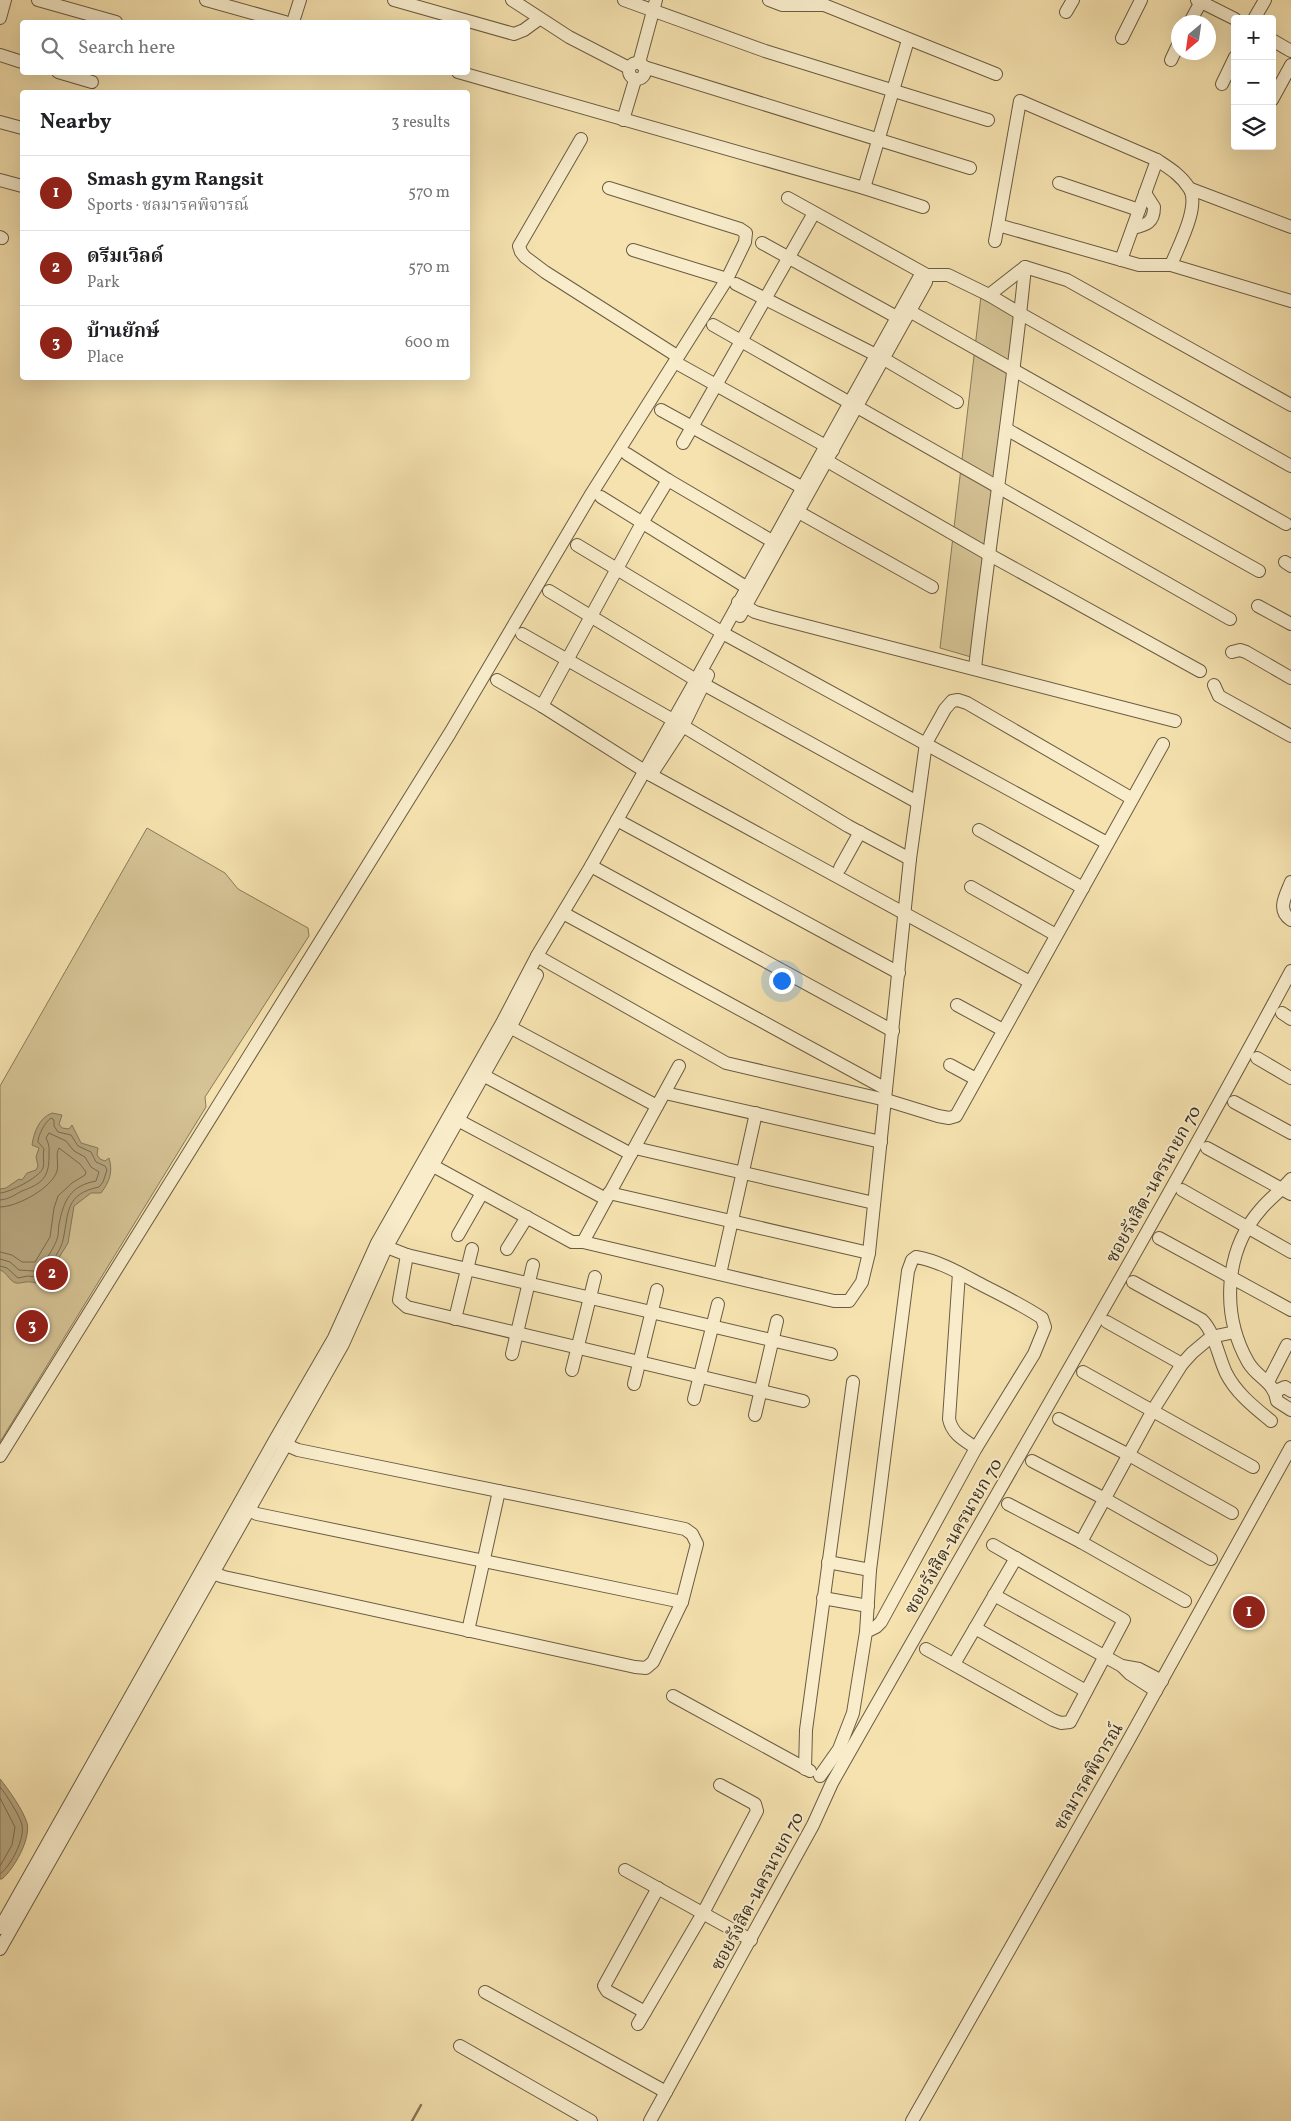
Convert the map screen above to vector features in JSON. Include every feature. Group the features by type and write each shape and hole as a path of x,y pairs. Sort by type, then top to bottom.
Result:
{"street":[{"path":"0,18 5,0"},
{"path":"38,0 109,20"},
{"path":"206,0 278,20"},
{"path":"294,20 300,0"},
{"path":"394,0 465,20"},
{"path":"512,0 569,37 637,66 970,168"},
{"path":"624,0 654,6 765,51 988,120"},
{"path":"768,0 782,5 820,4 996,74"},
{"path":"1066,12 1073,0"},
{"path":"1122,38 1141,0"},
{"path":"1256,15 1265,0"},
{"path":"1193,15 1200,1 1231,17"},
{"path":"623,120 635,80 629,73 637,66 654,6"},
{"path":"470,22 514,34 524,30 539,19"},
{"path":"864,188 908,40"},
{"path":"1276,42 1291,51"},
{"path":"0,56 20,61"},
{"path":"1222,84 1234,60"},
{"path":"1276,93 1291,66"},
{"path":"68,75 92,82"},
{"path":"468,75 864,188 923,207"},
{"path":"995,241 1020,101 1157,160 1177,173 1191,189 1291,227"},
{"path":"0,124 20,128"},
{"path":"581,139 519,246 520,252 545,272 716,385 988,554 1200,671"},
{"path":"1121,260 1157,160"},
{"path":"0,180 20,185"},
{"path":"1060,183 1139,210"},
{"path":"0,1456 445,741 590,496 731,282 745,242 746,233 740,229 610,188"},
{"path":"1171,265 1190,219 1191,189"},
{"path":"1133,228 1145,226 1151,221 1154,207 1145,192"},
{"path":"788,198 927,275 948,275 989,295 1291,466"},
{"path":"683,443 814,213"},
{"path":"998,225 1139,265 1171,265 1291,301"},
{"path":"762,243 1013,370 1286,524"},
{"path":"632,250 731,282 880,358 956,402"},
{"path":"989,295 1025,267"},
{"path":"974,668 988,554 999,489 1025,267"},
{"path":"1025,267 1067,280 1291,405"},
{"path":"1,1937 279,1443 343,1344 382,1245 506,1025 537,955 567,915 647,773 678,723 725,634 903,314 926,282 927,275"},
{"path":"713,325 1230,619"},
{"path":"661,410 805,490"},
{"path":"1006,429 1258,571"},
{"path":"627,454 772,541"},
{"path":"542,706 642,523 668,480"},
{"path":"601,497 746,587"},
{"path":"742,604 746,587 772,541 795,510"},
{"path":"795,510 932,588"},
{"path":"576,545 725,634 1107,843"},
{"path":"549,591 699,682 917,802"},
{"path":"742,604 755,612 772,617 1175,721"},
{"path":"1258,606 1291,624"},
{"path":"522,634 678,723 860,832 910,859"},
{"path":"1232,652 1240,650 1246,652 1291,678"},
{"path":"497,680 542,706 647,773 1030,982"},
{"path":"1214,685 1218,696 1291,736"},
{"path":"428,1164 572,1242 583,1242 834,1301 849,1301 862,1282 869,1253 910,859 926,743 945,708 952,701 958,700 967,703 1131,798"},
{"path":"567,915 886,1094 938,1116 949,1118 956,1116 963,1107 976,1079 1131,798 1163,744"},
{"path":"620,822 899,973"},
{"path":"979,830 1082,888"},
{"path":"840,868 860,832"},
{"path":"594,868 893,1031"},
{"path":"1291,882 1282,909 1284,915 1291,920"},
{"path":"971,887 1056,935"},
{"path":"537,955 726,1063 886,1094"},
{"name":"ซอยรังสิต-นครนายก 70","path":"650,2121 814,1825 832,1783 1088,1335 1291,971"},
{"path":"957,1005 1003,1030"},
{"path":"506,1025 657,1106"},
{"path":"1257,1058 1291,1078"},
{"path":"950,1065 976,1079"},
{"path":"583,1242 679,1066"},
{"path":"479,1073 633,1151 874,1202"},
{"path":"665,1093 881,1142"},
{"path":"1234,1102 1291,1133"},
{"path":"720,1274 756,1113"},
{"path":"454,1118 608,1196 869,1253"},
{"path":"1207,1148 1287,1191"},
{"path":"1291,1179 1287,1191 1261,1209 1248,1228 1233,1263 1230,1277 1231,1311 1235,1332 1250,1365 1272,1386 1277,1401 1291,1410"},
{"path":"1182,1190 1291,1252"},
{"path":"458,1235 482,1193"},
{"path":"507,1249 527,1217"},
{"path":"1159,1238 1291,1310"},
{"path":"382,1245 407,1255 590,1296 830,1354"},
{"path":"456,1319 472,1250"},
{"path":"407,1255 399,1300 401,1304 407,1307 803,1401"},
{"path":"820,1776 839,1749 853,1713 866,1632 870,1570 909,1266 916,1257 926,1259 960,1273 1030,1310 1042,1318 1045,1327 1034,1354 976,1448 881,1622 866,1632"},
{"path":"512,1354 533,1265"},
{"path":"960,1273 948,1419 956,1434 976,1448"},
{"path":"572,1370 595,1277"},
{"path":"1133,1282 1202,1320 1209,1328 1227,1374 1244,1398 1271,1421"},
{"path":"634,1384 657,1290"},
{"path":"694,1399 718,1304"},
{"path":"755,1414 778,1321"},
{"path":"1107,1322 1182,1364"},
{"path":"1081,1542 1153,1410 1182,1364 1192,1353 1212,1338 1235,1332"},
{"path":"1272,1386 1287,1345"},
{"path":"1083,1372 1253,1468"},
{"path":"805,1768 806,1730 853,1382"},
{"path":"1272,1386 1284,1387 1291,1391"},
{"path":"1059,1419 1129,1455 1232,1513"},
{"path":"207,1571 468,1631 646,1668 653,1662 682,1602 698,1544 692,1534 685,1529 279,1443"},
{"name":"ชลมารคพิจารณ์","path":"912,2121 1159,1686 1291,1448"},
{"path":"1032,1461 1105,1499 1211,1559"},
{"path":"468,1631 499,1491"},
{"path":"1008,1504 1081,1542 1185,1601"},
{"path":"243,1507 257,1514 682,1602"},
{"path":"926,1649 1061,1723 1070,1722 1124,1620 993,1545"},
{"path":"954,1664 1016,1558"},
{"path":"828,1562 870,1570"},
{"path":"994,1595 1105,1656 1122,1666 1130,1674 1159,1686"},
{"path":"823,1598 868,1606"},
{"path":"975,1628 1086,1691"},
{"path":"673,1696 832,1783"},
{"path":"638,2024 703,1913 757,1811 755,1804 720,1785"},
{"path":"625,1870 751,1940"},
{"path":"645,2012 606,1991 604,1986 658,1888"},
{"path":"485,1992 666,2092"},
{"path":"460,2046 591,2121"}],"shaded area":[{"path":"981,296 1023,317 978,659 940,648"},
{"path":"147,828 225,873 238,889 308,928 309,936 205,1097 206,1107 0,1442 0,1086"}],"water":[{"path":"52,1113 62,1115 59,1124 62,1128 69,1129 72,1125 81,1143 98,1148 97,1155 100,1159 105,1161 109,1158 110,1176 101,1193 91,1193 74,1206 68,1243 47,1277 36,1283 16,1283 0,1270 0,1189 6,1188 19,1179 22,1180 27,1173 36,1170 38,1166 36,1157 39,1148 32,1145 34,1135 40,1122"},
{"path":"0,1779 22,1812 28,1830 20,1853 12,1868 2,1879 0,1879"}],"waterway":[{"path":"412,2121 421,2105"}],"place":[{"name":"ดรีมเวิลด์","path":"52,1274"},
{"name":"บ้านยักษ์","path":"32,1326"},
{"name":"Smash gym Rangsit","path":"1249,1612"}]}
